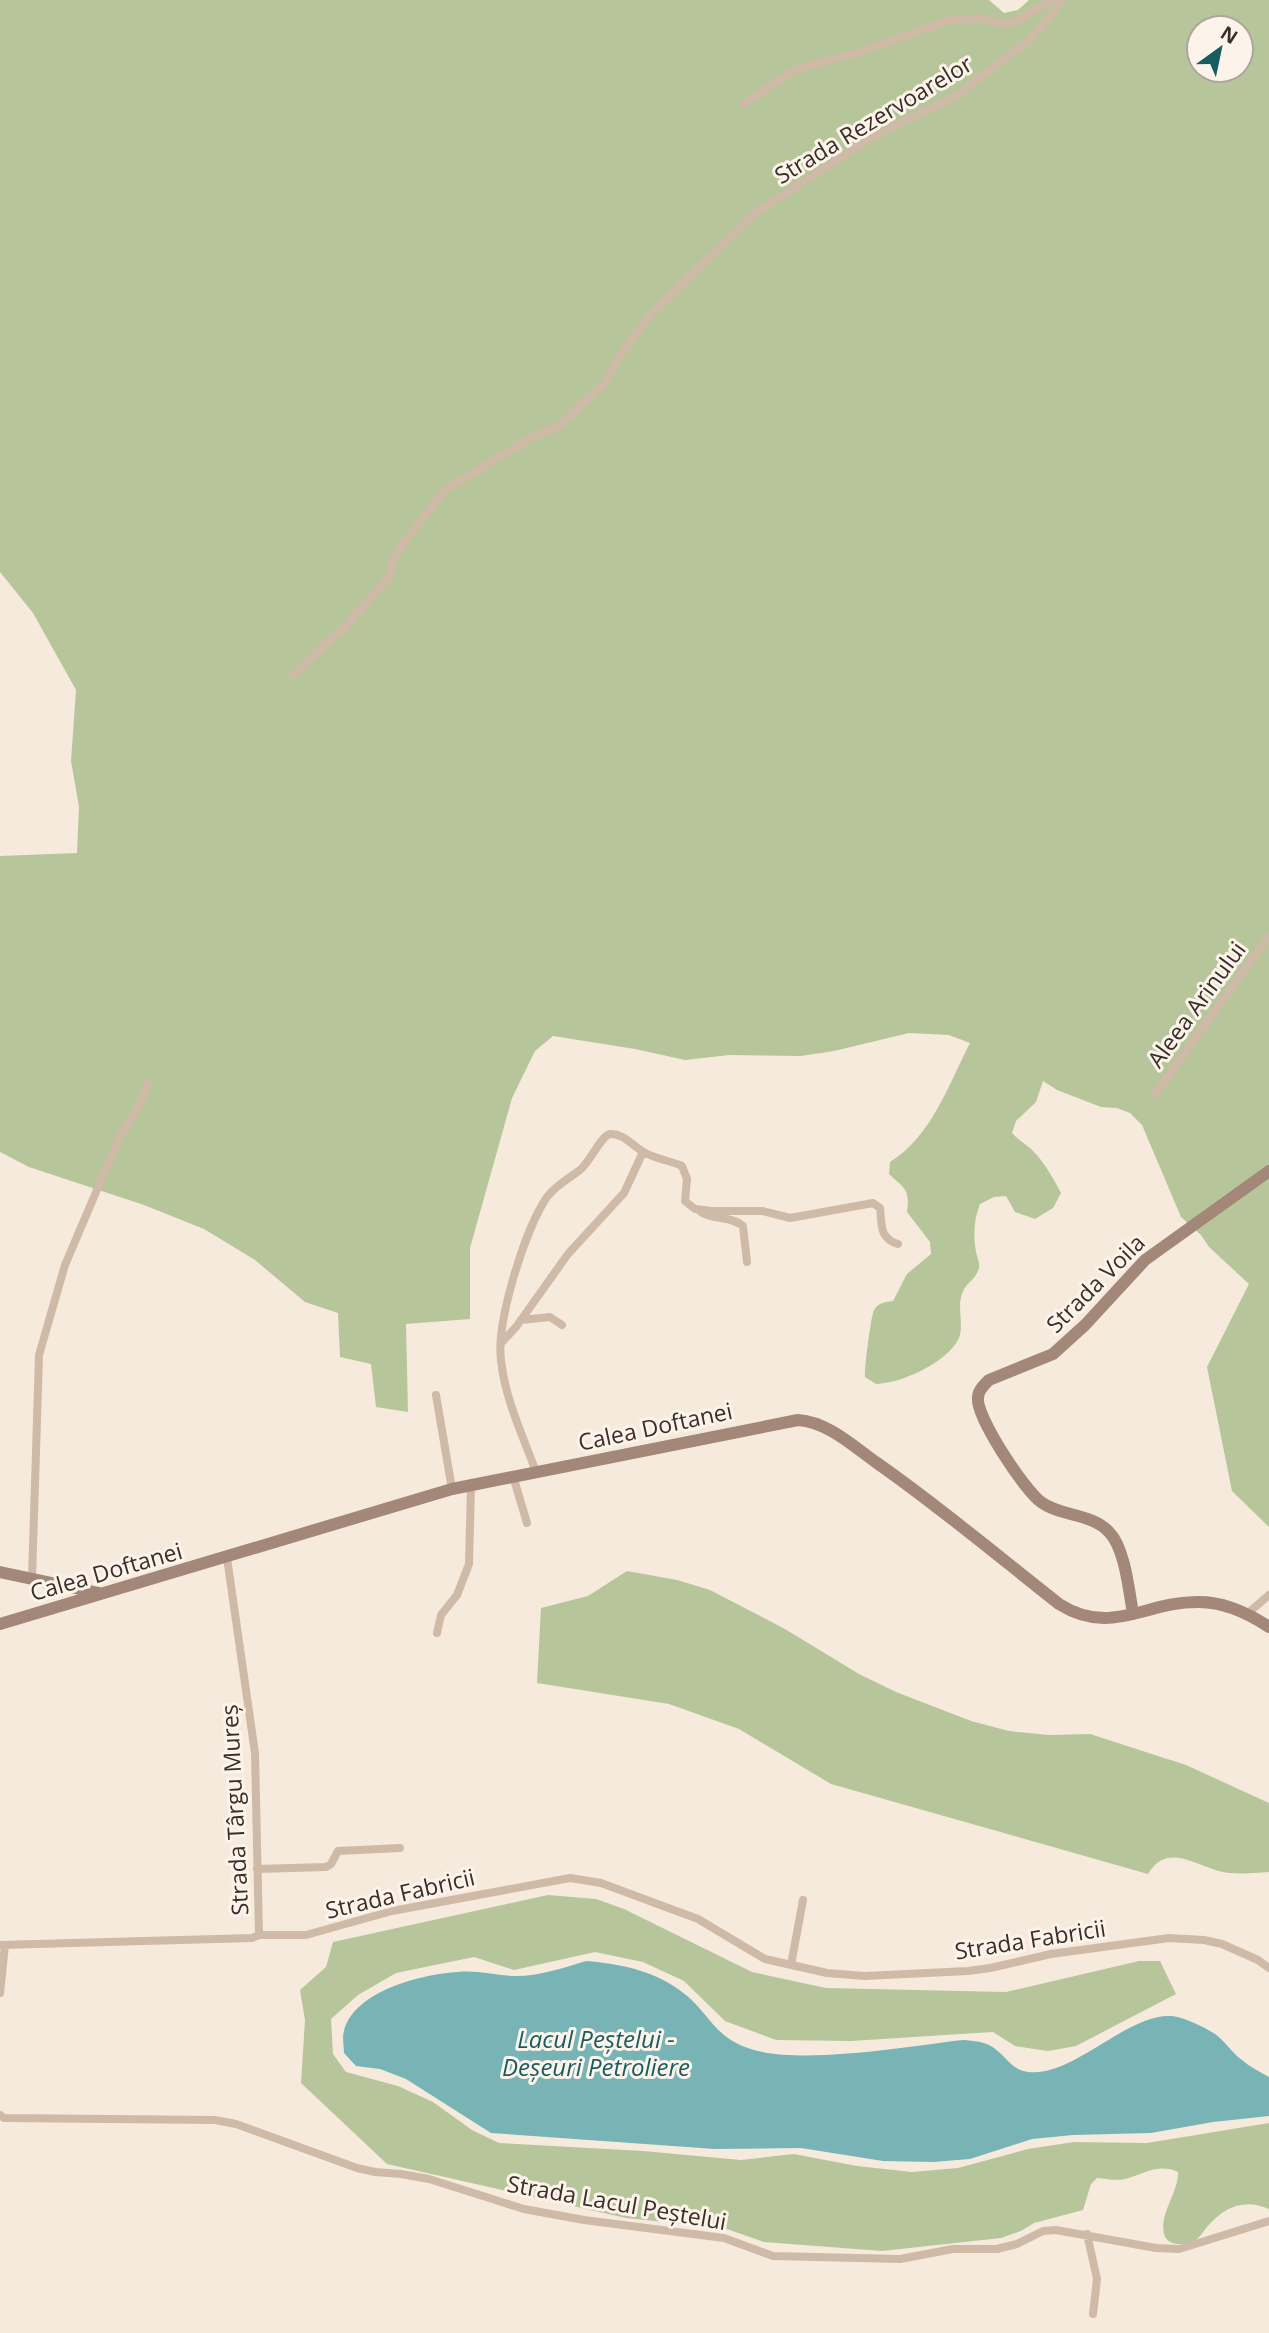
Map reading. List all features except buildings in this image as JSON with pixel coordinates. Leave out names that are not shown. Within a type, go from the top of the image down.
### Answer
[{"type":"main road","name":"Strada Voila","points":[[1133,1614],[1114,1538],[1098,1523],[1050,1508],[1034,1497],[993,1436],[981,1413],[978,1397],[989,1380],[1040,1361],[1063,1346],[1145,1260],[1269,1171]]},
{"type":"main road","name":"Calea Doftanei","points":[[0,1624],[452,1489],[782,1421],[806,1420],[839,1437],[930,1501],[1068,1610],[1094,1619],[1199,1602],[1223,1605],[1247,1614],[1269,1627]]},
{"type":"main road","points":[[0,1572],[103,1594]]},
{"type":"street","name":"Strada Rezervoarelor","points":[[744,104],[796,69],[860,52],[949,20],[979,18],[1001,23],[1015,22],[1051,0]]},
{"type":"street","name":"Strada Rezervoarelor","points":[[293,675],[347,625],[389,577],[394,558],[401,546],[445,490],[530,438],[559,426],[569,418],[605,383],[617,360],[650,315],[754,214],[872,137],[957,95],[1027,42],[1050,17],[1061,0]]},
{"type":"street","name":"Aleea Arinului","points":[[1156,1094],[1269,936]]},
{"type":"street","points":[[32,1579],[39,1355],[65,1265],[119,1138],[141,1102],[148,1083]]},
{"type":"street","points":[[536,1472],[501,1363],[505,1315],[536,1216],[549,1195],[587,1164],[603,1137],[610,1134],[620,1136],[643,1152],[682,1166],[687,1179],[685,1201],[707,1216],[738,1222],[743,1226],[747,1262]]},
{"type":"street","points":[[501,1343],[521,1320],[568,1254],[624,1193],[643,1152]]},
{"type":"street","points":[[695,1209],[762,1210],[790,1218],[873,1203],[880,1208],[883,1234],[898,1244]]},
{"type":"street","points":[[521,1320],[550,1317],[562,1325]]},
{"type":"street","points":[[436,1395],[452,1489]]},
{"type":"street","points":[[513,1476],[527,1522]]},
{"type":"street","points":[[437,1633],[440,1615],[457,1595],[469,1564],[471,1485]]},
{"type":"street","name":"Strada Târgu Mureș","points":[[227,1558],[255,1753],[259,1935]]},
{"type":"street","points":[[1247,1614],[1269,1595]]},
{"type":"street","points":[[257,1869],[326,1867],[331,1864],[338,1851],[400,1848]]},
{"type":"street","name":"Strada Fabricii","points":[[2,1945],[306,1935],[391,1911],[570,1878],[601,1883],[688,1915],[756,1954],[827,1973],[865,1976],[956,1972],[990,1968],[1051,1954],[1169,1938],[1222,1944],[1258,1960],[1269,1968]]},
{"type":"street","points":[[790,1965],[803,1900]]},
{"type":"street","points":[[0,1993],[2,1945]]},
{"type":"street","name":"Strada Lacul Peștelui","points":[[0,2115],[5,2118],[215,2120],[236,2124],[356,2168],[438,2181],[524,2210],[724,2238],[773,2256],[900,2259],[953,2249],[997,2249],[1017,2244],[1043,2231],[1056,2230],[1156,2248],[1179,2249],[1269,2221]]},
{"type":"street","points":[[1087,2234],[1097,2279],[1093,2314]]},
{"type":"green space","points":[[0,0],[989,0],[1004,13],[1018,10],[1029,0],[1269,0],[1269,1527],[1232,1491],[1207,1367],[1249,1284],[1181,1217],[1142,1125],[1130,1113],[1117,1108],[1101,1107],[1057,1090],[1043,1081],[1036,1102],[1016,1121],[1012,1133],[1035,1153],[1055,1182],[1061,1193],[1053,1208],[1035,1219],[1015,1212],[1006,1196],[994,1197],[980,1204],[974,1233],[979,1268],[962,1294],[959,1338],[945,1356],[911,1376],[876,1384],[865,1377],[874,1310],[880,1304],[893,1301],[907,1274],[931,1254],[930,1242],[907,1212],[908,1198],[905,1190],[889,1174],[890,1162],[917,1139],[938,1108],[970,1043],[949,1035],[909,1033],[801,1056],[729,1055],[685,1060],[553,1036],[535,1051],[512,1098],[470,1248],[470,1319],[406,1324],[408,1412],[376,1407],[371,1364],[340,1357],[338,1313],[305,1302],[255,1260],[204,1229],[144,1205],[29,1167],[0,1152],[0,856],[77,853],[79,807],[71,761],[76,690],[33,613],[0,572]]},
{"type":"green space","points":[[627,1571],[677,1580],[710,1590],[785,1629],[859,1674],[896,1692],[971,1721],[1009,1731],[1049,1735],[1090,1734],[1186,1765],[1269,1803],[1269,1872],[1229,1873],[1175,1858],[1156,1864],[1148,1874],[831,1784],[739,1729],[669,1704],[537,1683],[541,1608],[588,1596]]},
{"type":"green space","points":[[548,1895],[596,1899],[624,1909],[752,1972],[826,1988],[1006,1992],[1139,1961],[1160,1961],[1176,1994],[1076,2046],[1048,2051],[1015,2046],[993,2032],[851,2041],[776,2040],[725,2021],[684,1981],[643,1962],[595,1952],[514,1970],[474,1957],[396,1973],[358,1995],[331,2019],[333,2054],[346,2072],[398,2086],[433,2102],[472,2130],[499,2143],[643,2151],[741,2160],[794,2154],[857,2166],[912,2172],[958,2168],[1028,2149],[1074,2142],[1147,2143],[1269,2123],[1269,2209],[1251,2204],[1235,2206],[1220,2214],[1197,2239],[1184,2244],[1170,2242],[1164,2234],[1163,2226],[1178,2172],[1158,2169],[1122,2180],[1097,2178],[1091,2184],[1083,2210],[1034,2223],[1001,2238],[882,2251],[764,2242],[724,2228],[626,2218],[387,2164],[301,2083],[305,2020],[300,1990],[326,1967],[333,1942]]},
{"type":"water","name":"Lacul Peștelui - Deșeuri Petroliere","points":[[586,1961],[626,1967],[663,1980],[686,1995],[734,2042],[766,2053],[852,2053],[963,2040],[987,2044],[1017,2068],[1038,2072],[1073,2060],[1147,2020],[1165,2016],[1181,2018],[1215,2034],[1245,2063],[1269,2077],[1269,2116],[1151,2133],[1032,2139],[970,2159],[933,2162],[883,2161],[801,2148],[715,2149],[491,2133],[406,2079],[380,2069],[356,2066],[344,2053],[343,2033],[350,2017],[361,2005],[391,1987],[443,1973],[521,1976],[550,1972]]}]
